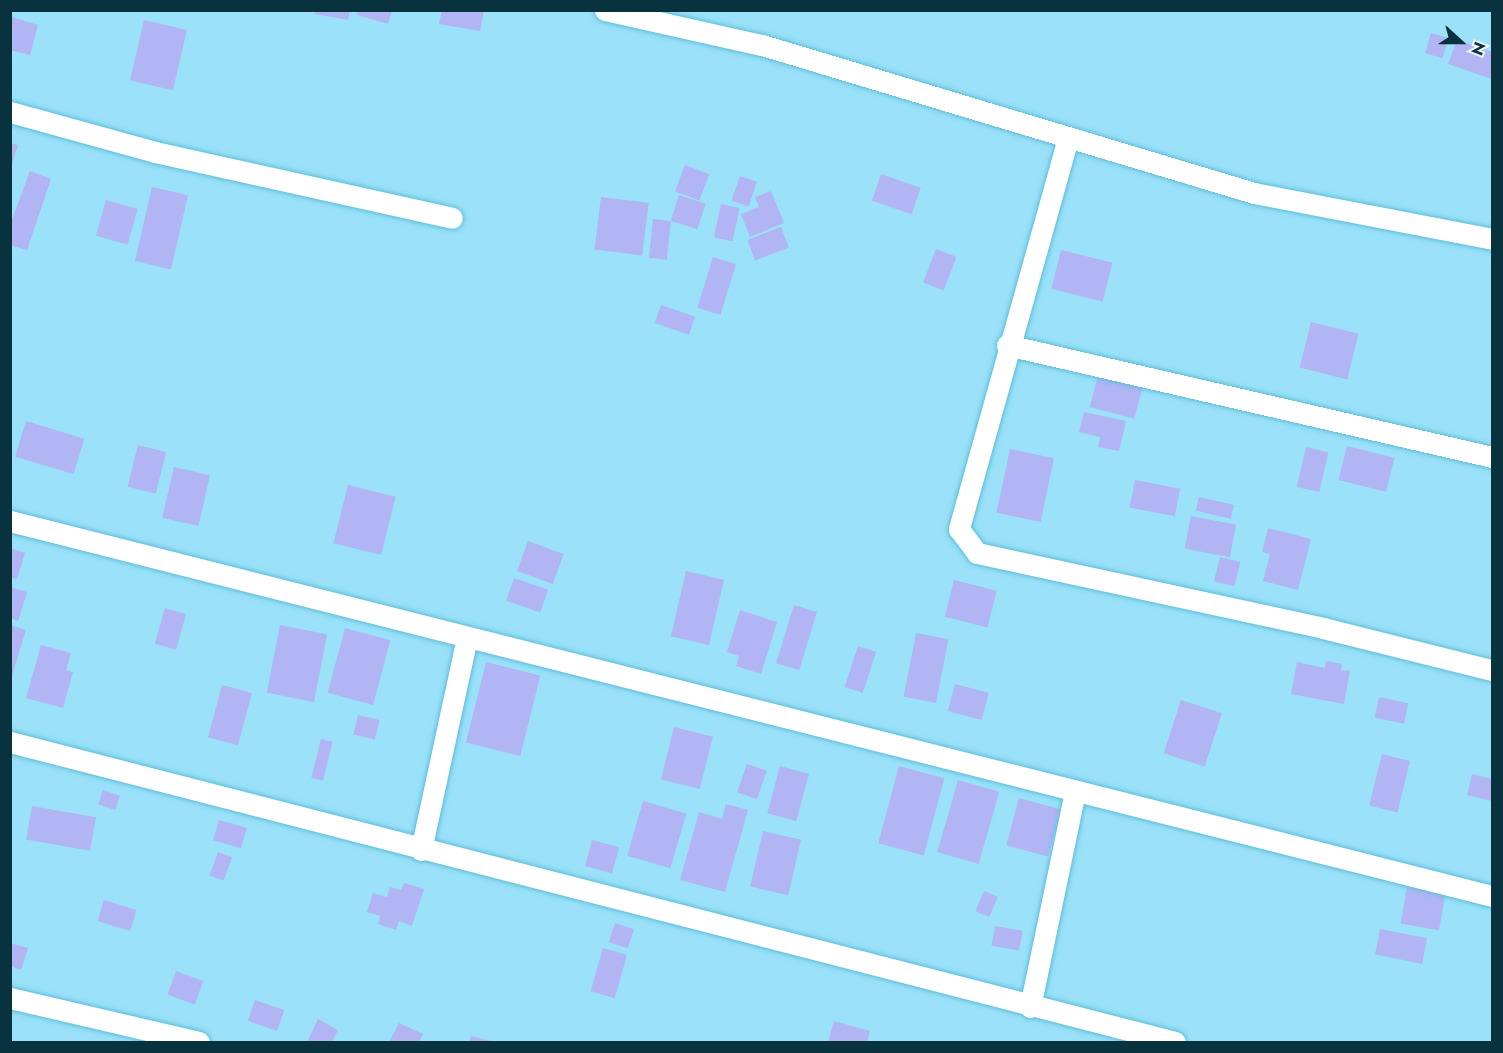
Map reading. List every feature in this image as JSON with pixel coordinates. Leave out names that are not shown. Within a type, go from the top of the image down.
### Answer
[{"type":"street","points":[[605,10],[762,45],[1254,193],[1492,239]]},
{"type":"street","points":[[10,112],[155,152],[452,219]]},
{"type":"street","points":[[1068,138],[1007,345],[959,529],[977,553],[1492,670]]},
{"type":"street","points":[[1007,345],[1492,457]]},
{"type":"street","points":[[10,521],[1492,896]]},
{"type":"street","points":[[421,850],[467,637]]},
{"type":"street","points":[[10,742],[1030,1007],[1175,1042]]},
{"type":"street","points":[[1030,1007],[1075,791]]},
{"type":"street","points":[[10,998],[199,1042]]},
{"type":"building","points":[[316,10],[350,10],[348,20],[315,14]]},
{"type":"building","points":[[358,10],[392,10],[388,24],[357,15]]},
{"type":"building","points":[[442,10],[484,10],[480,31],[439,24]]},
{"type":"building","points":[[12,17],[38,25],[30,55],[10,50]]},
{"type":"building","points":[[144,20],[187,30],[173,90],[130,80]]},
{"type":"building","points":[[1431,33],[1448,38],[1443,58],[1425,53]]},
{"type":"building","points":[[1457,40],[1492,52],[1492,79],[1448,64]]},
{"type":"building","points":[[10,143],[18,145],[11,167],[10,167]]},
{"type":"building","points":[[685,165],[709,174],[699,200],[675,191]]},
{"type":"building","points":[[30,171],[51,179],[27,250],[10,245],[10,225]]},
{"type":"building","points":[[881,174],[921,188],[912,214],[872,200]]},
{"type":"building","points":[[740,176],[757,182],[749,206],[732,201]]},
{"type":"building","points":[[152,187],[188,195],[171,269],[135,261]]},
{"type":"building","points":[[771,191],[784,223],[750,237],[741,214],[759,207],[755,197]]},
{"type":"building","points":[[679,195],[706,204],[697,229],[671,221]]},
{"type":"building","points":[[601,197],[649,203],[642,255],[595,250]]},
{"type":"building","points":[[106,200],[138,209],[128,245],[96,236]]},
{"type":"building","points":[[721,204],[740,208],[733,241],[714,237]]},
{"type":"building","points":[[653,219],[671,221],[667,260],[649,258]]},
{"type":"building","points":[[781,227],[789,248],[755,260],[747,240]]},
{"type":"building","points":[[936,249],[957,257],[944,290],[923,283]]},
{"type":"building","points":[[1061,250],[1112,263],[1103,302],[1051,289]]},
{"type":"building","points":[[713,257],[736,264],[720,315],[698,308]]},
{"type":"building","points":[[661,305],[695,317],[689,335],[655,323]]},
{"type":"building","points":[[1311,322],[1359,334],[1347,379],[1300,368]]},
{"type":"building","points":[[1098,376],[1142,388],[1134,419],[1090,407]]},
{"type":"building","points":[[1084,412],[1126,421],[1119,451],[1098,447],[1100,437],[1079,432]]},
{"type":"building","points":[[26,421],[84,439],[74,474],[15,456]]},
{"type":"building","points":[[138,445],[166,452],[156,494],[128,487]]},
{"type":"building","points":[[1347,446],[1395,458],[1386,492],[1339,480]]},
{"type":"building","points":[[1306,447],[1328,452],[1319,492],[1297,487]]},
{"type":"building","points":[[1010,449],[1054,458],[1041,522],[996,513]]},
{"type":"building","points":[[174,467],[210,475],[198,526],[162,518]]},
{"type":"building","points":[[1135,480],[1180,489],[1175,516],[1130,507]]},
{"type":"building","points":[[348,485],[396,497],[381,555],[333,543]]},
{"type":"building","points":[[1199,497],[1234,505],[1231,519],[1196,511]]},
{"type":"building","points":[[1191,516],[1236,525],[1230,557],[1185,548]]},
{"type":"building","points":[[1268,528],[1311,539],[1298,590],[1263,581],[1270,554],[1262,552]]},
{"type":"building","points":[[528,541],[564,554],[553,584],[517,571]]},
{"type":"building","points":[[10,548],[25,553],[17,579],[10,577]]},
{"type":"building","points":[[1220,557],[1240,562],[1234,586],[1214,581]]},
{"type":"building","points":[[686,571],[724,580],[709,645],[671,636]]},
{"type":"building","points":[[514,578],[548,590],[540,612],[506,601]]},
{"type":"building","points":[[954,580],[997,591],[987,628],[945,617]]},
{"type":"building","points":[[10,587],[27,592],[18,621],[10,618]]},
{"type":"building","points":[[794,605],[817,612],[799,670],[776,663]]},
{"type":"building","points":[[165,608],[186,614],[176,650],[155,644]]},
{"type":"building","points":[[740,610],[777,622],[761,674],[736,666],[739,656],[727,652]]},
{"type":"building","points":[[10,625],[26,630],[11,679],[10,679]]},
{"type":"building","points":[[280,625],[327,634],[314,702],[267,693]]},
{"type":"building","points":[[345,628],[390,640],[373,705],[328,693]]},
{"type":"building","points":[[916,633],[948,639],[936,703],[904,697]]},
{"type":"building","points":[[41,645],[71,653],[66,670],[73,672],[63,708],[26,698]]},
{"type":"building","points":[[858,646],[876,652],[863,693],[845,687]]},
{"type":"building","points":[[1326,661],[1342,664],[1341,670],[1350,671],[1344,704],[1291,694],[1297,662],[1325,668]]},
{"type":"building","points":[[486,662],[540,676],[520,756],[466,743]]},
{"type":"building","points":[[955,684],[989,693],[982,720],[948,711]]},
{"type":"building","points":[[222,685],[252,693],[238,745],[208,737]]},
{"type":"building","points":[[1379,697],[1408,703],[1404,724],[1375,718]]},
{"type":"building","points":[[1181,700],[1222,713],[1205,767],[1164,753]]},
{"type":"building","points":[[358,715],[379,720],[375,739],[354,734]]},
{"type":"building","points":[[674,727],[713,737],[700,789],[661,779]]},
{"type":"building","points":[[321,739],[333,742],[323,781],[311,778]]},
{"type":"building","points":[[1382,754],[1410,761],[1397,812],[1369,805]]},
{"type":"building","points":[[747,764],[767,771],[757,799],[737,792]]},
{"type":"building","points":[[780,766],[809,774],[796,821],[767,813]]},
{"type":"building","points":[[899,766],[944,778],[924,855],[878,843]]},
{"type":"building","points":[[1472,774],[1492,779],[1492,801],[1467,795]]},
{"type":"building","points":[[958,780],[999,792],[979,864],[937,852]]},
{"type":"building","points":[[103,790],[120,796],[115,810],[98,804]]},
{"type":"building","points":[[1019,798],[1061,809],[1048,856],[1006,845]]},
{"type":"building","points":[[643,801],[686,813],[671,868],[627,856]]},
{"type":"building","points":[[726,804],[748,810],[725,892],[680,880],[699,812],[722,819]]},
{"type":"building","points":[[32,806],[96,817],[90,851],[26,839]]},
{"type":"building","points":[[219,820],[247,828],[241,848],[213,840]]},
{"type":"building","points":[[763,831],[801,840],[788,895],[750,887]]},
{"type":"building","points":[[592,840],[619,847],[612,873],[585,866]]},
{"type":"building","points":[[218,852],[232,857],[224,881],[209,875]]},
{"type":"building","points":[[404,883],[424,889],[412,926],[399,921],[396,930],[378,924],[380,916],[367,912],[373,893],[387,897],[390,887],[401,890]]},
{"type":"building","points":[[1407,887],[1445,894],[1439,930],[1401,923]]},
{"type":"building","points":[[984,891],[998,897],[989,917],[975,911]]},
{"type":"building","points":[[104,900],[137,910],[130,931],[98,921]]},
{"type":"building","points":[[615,923],[634,929],[628,948],[609,942]]},
{"type":"building","points":[[995,926],[1023,931],[1019,951],[992,946]]},
{"type":"building","points":[[1380,929],[1427,938],[1422,964],[1375,955]]},
{"type":"building","points":[[10,943],[28,948],[21,970],[10,966]]},
{"type":"building","points":[[603,948],[627,955],[615,998],[591,991]]},
{"type":"building","points":[[176,971],[203,981],[195,1004],[167,994]]},
{"type":"building","points":[[255,1000],[284,1010],[277,1031],[248,1021]]},
{"type":"building","points":[[318,1019],[338,1030],[332,1042],[307,1042]]},
{"type":"building","points":[[834,1021],[870,1031],[867,1042],[828,1042]]},
{"type":"building","points":[[399,1023],[423,1034],[419,1042],[389,1042]]},
{"type":"building","points":[[471,1036],[495,1042],[469,1042]]}]
